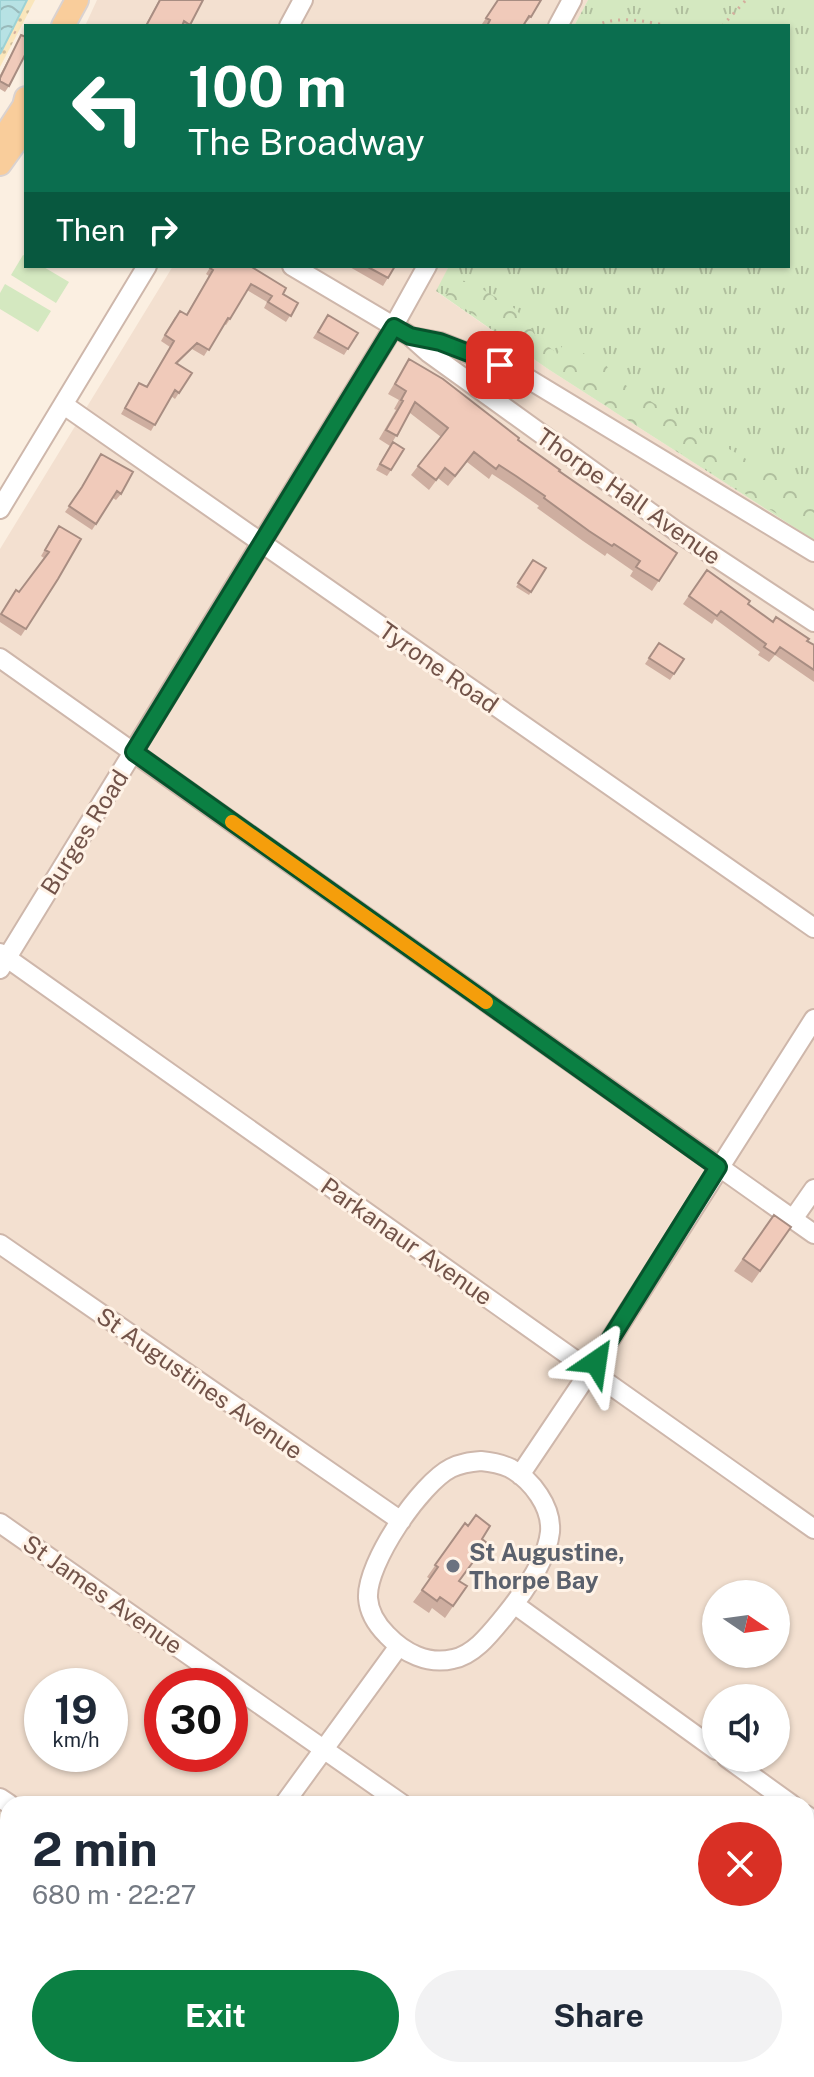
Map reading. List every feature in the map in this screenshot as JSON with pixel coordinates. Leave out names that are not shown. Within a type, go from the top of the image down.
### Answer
[{"type":"main road","points":[[64,24],[78,0]]},
{"type":"main road","points":[[72,24],[78,0]]},
{"type":"main road","points":[[0,143],[20,115]]},
{"type":"main road","points":[[0,164],[15,143],[20,115]]},
{"type":"street","points":[[290,24],[303,0]]},
{"type":"street","points":[[559,24],[564,3]]},
{"type":"street","points":[[0,509],[146,268]]},
{"type":"street","name":"Thorpe Hall Avenue","points":[[295,268],[402,332],[676,531],[814,622]]},
{"type":"street","name":"Burges Road","points":[[2,960],[262,543],[402,332],[426,268]]},
{"type":"street","name":"Thorpe Hall Avenue","points":[[402,332],[440,342],[522,375],[814,552]]},
{"type":"street","name":"Tyrone Road","points":[[64,405],[814,928]]},
{"type":"street","points":[[0,658],[814,1234]]},
{"type":"street","name":"Parkanaur Avenue","points":[[2,960],[814,1529]]},
{"type":"street","points":[[520,1475],[814,1019]]},
{"type":"street","points":[[793,1219],[814,1189]]},
{"type":"street","name":"St Augustines Avenue","points":[[0,1244],[401,1521]]},
{"type":"street","points":[[481,1461],[511,1468],[520,1475],[540,1496],[551,1530],[531,1578],[486,1638],[463,1656],[451,1660],[423,1659],[399,1646],[378,1626],[368,1597],[378,1558],[401,1521],[441,1475],[465,1462],[481,1461]]},
{"type":"street","name":"St James Avenue","points":[[0,1523],[391,1796]]},
{"type":"street","points":[[514,1604],[702,1740]]},
{"type":"street","points":[[290,1796],[399,1646]]},
{"type":"street","points":[[746,1772],[780,1796]]},
{"type":"path","points":[[724,24],[746,0]]},
{"type":"path","points":[[597,24],[615,20],[659,24]]},
{"type":"path","points":[[14,32],[24,38]]},
{"type":"shaded area","points":[[97,0],[588,0],[575,24],[86,24]]},
{"type":"shaded area","points":[[172,268],[448,268],[437,292],[548,369],[814,540],[814,1796],[0,1796],[0,549]]},
{"type":"green space","points":[[588,0],[814,0],[814,540],[548,369],[436,291],[448,268],[790,268],[790,24],[575,24]]},
{"type":"green space","points":[[23,255],[24,268],[45,268],[69,282],[56,303],[11,275]]},
{"type":"green space","points":[[460,280],[470,282],[514,308],[536,337],[554,351],[551,360],[536,356],[446,296]]},
{"type":"green space","points":[[5,284],[51,311],[38,332],[0,309],[0,293]]},
{"type":"green space","points":[[564,343],[606,365],[616,379],[655,404],[691,420],[698,431],[760,467],[814,493],[814,537],[615,412],[550,366]]},
{"type":"sand","points":[[0,0],[35,0],[0,67]]},
{"type":"water","points":[[0,0],[27,0],[0,54]]},
{"type":"building","points":[[160,0],[203,0],[191,24],[184,21],[183,24],[147,24]]},
{"type":"building","points":[[498,0],[541,0],[524,24],[488,24],[490,20],[486,18]]},
{"type":"building","points":[[21,35],[24,36],[24,57],[9,86],[0,78]]},
{"type":"building","points":[[210,268],[253,268],[286,288],[283,294],[298,303],[291,316],[268,302],[272,296],[251,284],[209,350],[197,343],[176,363],[192,373],[179,393],[175,390],[155,425],[125,408],[139,383],[147,387],[174,341],[165,335],[180,311],[187,315],[213,270]]},
{"type":"building","points":[[370,268],[394,268],[388,278]]},
{"type":"building","points":[[328,315],[358,333],[348,349],[318,332]]},
{"type":"building","points":[[409,359],[443,379],[559,471],[677,553],[659,581],[636,567],[640,561],[589,531],[516,476],[499,465],[496,469],[474,452],[455,476],[445,468],[436,480],[418,466],[448,428],[415,402],[397,436],[386,430],[403,401],[406,391],[395,384]]},
{"type":"building","points":[[393,442],[404,449],[391,470],[380,464]]},
{"type":"building","points":[[101,454],[133,472],[121,494],[117,491],[96,524],[69,506]]},
{"type":"building","points":[[59,526],[81,539],[26,629],[1,614],[16,590],[19,592],[49,552],[45,550]]},
{"type":"building","points":[[533,560],[546,568],[531,592],[518,583]]},
{"type":"building","points":[[707,570],[773,622],[776,617],[809,639],[807,641],[814,645],[814,670],[780,647],[775,654],[721,611],[717,616],[689,596]]},
{"type":"building","points":[[659,643],[684,659],[674,674],[649,658]]},
{"type":"building","points":[[774,1215],[791,1227],[760,1271],[743,1259]]},
{"type":"building","name":"St Augustine, Thorpe Bay","points":[[476,1515],[490,1526],[482,1539],[487,1543],[459,1581],[467,1586],[453,1606],[440,1597],[437,1601],[422,1590],[438,1567],[435,1565],[465,1523],[468,1526]]},
{"type":"slow traffic","points":[[232,822],[486,1002]]},
{"type":"place","name":"St Augustine, Thorpe Bay","points":[[453,1566]]},
{"type":"route","points":[[500,365],[440,342],[410,336],[394,327],[134,752],[718,1167],[596,1362]]}]
